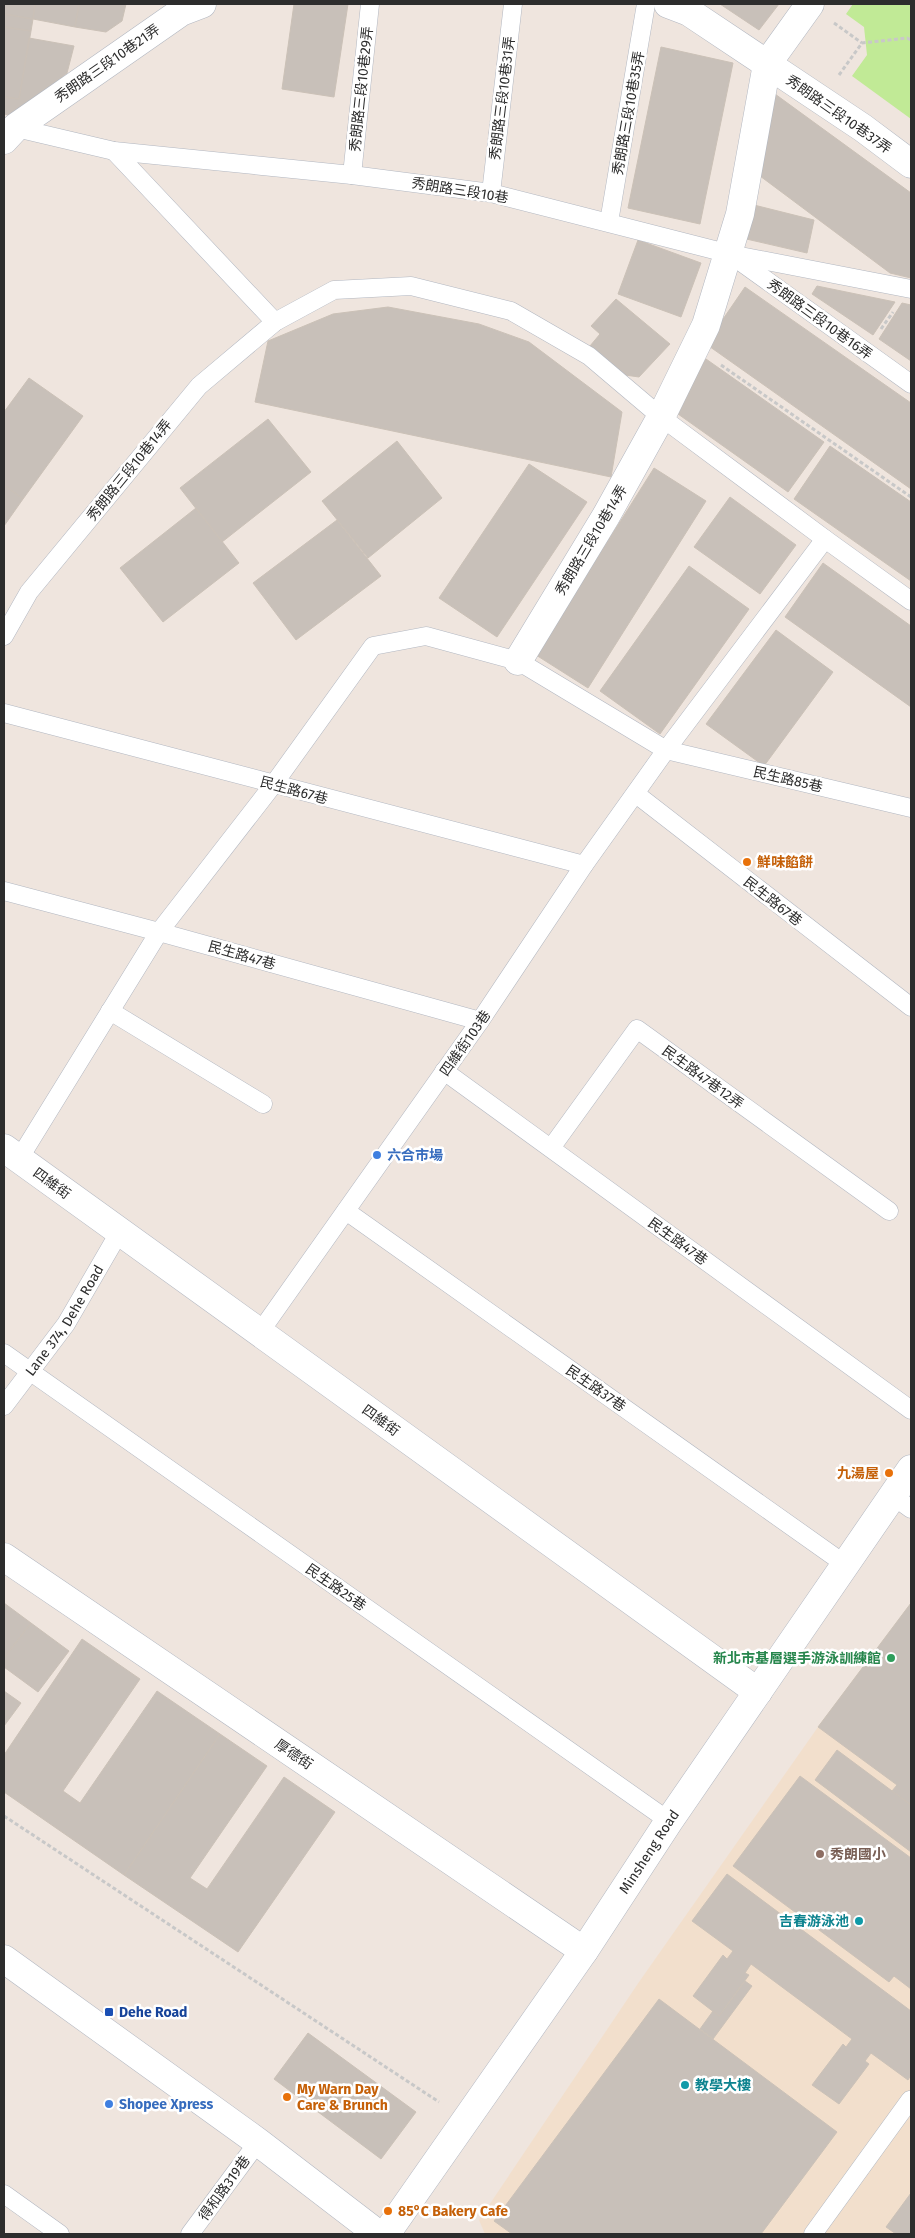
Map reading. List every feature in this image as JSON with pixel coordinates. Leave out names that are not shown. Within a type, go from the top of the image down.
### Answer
[{"type":"street","name":"秀朗路三段10巷37弄","points":[[668,4],[689,12],[863,128],[911,164]]},
{"type":"street","name":"秀朗路三段10巷21弄","points":[[8,131],[186,7]]},
{"type":"street","points":[[767,64],[819,11]]},
{"type":"street","name":"秀朗路三段10巷14弄","points":[[518,661],[606,516],[661,417],[706,325],[730,254],[740,214],[767,64]]},
{"type":"street","name":"四維街","points":[[11,1154],[758,1692]]},
{"type":"street","name":"Minsheng Road","points":[[386,2234],[467,2121],[584,1951],[669,1821],[846,1565],[902,1503],[911,1469]]},
{"type":"street","name":"厚德街","points":[[4,1557],[584,1951]]},
{"type":"street","points":[[4,1960],[258,2142],[378,2234]]},
{"type":"lane","name":"秀朗路三段10巷29弄","points":[[352,175],[370,4]]},
{"type":"lane","name":"秀朗路三段10巷31弄","points":[[491,192],[514,4]]},
{"type":"lane","name":"秀朗路三段10巷35弄","points":[[609,222],[646,4]]},
{"type":"lane","name":"秀朗路三段10巷","points":[[8,131],[114,150],[352,175],[491,192],[730,254],[910,289]]},
{"type":"lane","points":[[114,150],[275,322]]},
{"type":"lane","name":"秀朗路三段10巷16弄","points":[[730,254],[911,384]]},
{"type":"lane","name":"秀朗路三段10巷14弄","points":[[4,636],[29,592],[199,386],[275,322],[334,290],[411,286],[511,311],[589,356],[661,417],[911,601]]},
{"type":"lane","points":[[666,750],[825,539]]},
{"type":"lane","name":"民生路85巷","points":[[11,1154],[110,1011],[159,932],[273,785],[373,646],[426,636],[518,661],[666,750],[911,808]]},
{"type":"lane","name":"民生路67巷","points":[[4,713],[584,865]]},
{"type":"lane","name":"四維街103巷","points":[[260,1332],[480,1021],[584,865],[666,750]]},
{"type":"lane","name":"民生路67巷","points":[[636,794],[911,1007]]},
{"type":"lane","name":"民生路47巷","points":[[4,891],[480,1021]]},
{"type":"lane","points":[[110,1011],[263,1104]]},
{"type":"lane","name":"民生路47巷12弄","points":[[551,1148],[638,1029],[888,1211]]},
{"type":"lane","name":"民生路47巷","points":[[444,1071],[911,1410]]},
{"type":"lane","name":"民生路37巷","points":[[346,1210],[846,1565]]},
{"type":"lane","name":"Lane 374, Dehe Road","points":[[4,1406],[66,1324],[120,1232]]},
{"type":"lane","name":"民生路25巷","points":[[4,1353],[669,1821]]},
{"type":"lane","points":[[813,2234],[910,2100]]},
{"type":"lane","name":"得和路319巷","points":[[190,2234],[258,2142]]},
{"type":"lane","points":[[4,2194],[60,2234]]},
{"type":"path","points":[[819,11],[862,43],[906,38],[911,35]]},
{"type":"path","points":[[906,38],[911,40]]},
{"type":"path","points":[[836,80],[862,43]]},
{"type":"path","points":[[866,352],[910,289]]},
{"type":"path","points":[[696,348],[911,497]]},
{"type":"path","points":[[4,1816],[467,2121]]},
{"type":"shaded area","name":"秀朗國小","points":[[911,1603],[911,2234],[485,2234],[479,2220],[639,1982],[818,1727]]},
{"type":"green space","points":[[853,4],[911,4],[911,119],[852,76],[867,55],[864,27],[846,14]]},
{"type":"building","points":[[4,4],[35,4],[33,19],[4,14]]},
{"type":"building","points":[[35,4],[79,4],[75,27],[33,19]]},
{"type":"building","points":[[79,4],[126,4],[122,21],[106,32],[75,27]]},
{"type":"building","points":[[294,4],[348,4],[334,97],[282,89]]},
{"type":"building","points":[[720,4],[779,4],[759,30]]},
{"type":"building","points":[[4,14],[33,19],[31,31],[4,27]]},
{"type":"building","points":[[4,27],[31,31],[19,99],[4,97]]},
{"type":"building","points":[[29,38],[74,46],[67,73],[14,116],[4,114],[4,97],[19,99]]},
{"type":"building","points":[[661,47],[733,63],[700,224],[628,208]]},
{"type":"building","points":[[775,94],[911,193],[911,278],[890,273],[756,173]]},
{"type":"building","points":[[750,204],[814,220],[807,253],[742,238]]},
{"type":"building","points":[[638,240],[701,263],[681,317],[618,294]]},
{"type":"building","points":[[817,286],[895,302],[873,335],[812,294]]},
{"type":"building","points":[[745,287],[911,403],[911,489],[706,344]]},
{"type":"building","points":[[616,299],[670,344],[639,377],[625,375],[590,346],[600,334],[591,326]]},
{"type":"building","points":[[902,303],[911,305],[911,361],[879,339]]},
{"type":"building","points":[[388,307],[479,324],[529,342],[622,412],[611,477],[255,402],[268,341],[333,314]]},
{"type":"building","points":[[706,359],[824,442],[788,492],[671,409]]},
{"type":"building","points":[[29,378],[83,416],[23,499],[4,485],[4,412]]},
{"type":"building","points":[[268,419],[311,472],[222,542],[180,488]]},
{"type":"building","points":[[397,441],[442,498],[368,558],[322,501]]},
{"type":"building","points":[[830,446],[911,502],[911,581],[794,499]]},
{"type":"building","points":[[529,464],[587,502],[497,637],[439,598]]},
{"type":"building","points":[[654,468],[706,501],[588,688],[536,655]]},
{"type":"building","points":[[4,485],[23,499],[4,526]]},
{"type":"building","points":[[730,497],[796,545],[760,594],[694,547]]},
{"type":"building","points":[[196,508],[239,563],[163,622],[120,568]]},
{"type":"building","points":[[337,520],[381,576],[296,640],[253,583]]},
{"type":"building","points":[[823,563],[911,626],[911,707],[785,617]]},
{"type":"building","points":[[689,566],[749,609],[660,734],[600,691]]},
{"type":"building","points":[[776,630],[833,672],[764,766],[706,724]]},
{"type":"building","points":[[4,1603],[31,1623],[4,1658]]},
{"type":"building","name":"新北市基層選手游泳訓練館","points":[[911,1603],[911,1805],[892,1791],[897,1785],[818,1727]]},
{"type":"building","points":[[31,1623],[69,1651],[38,1692],[4,1667],[4,1658]]},
{"type":"building","points":[[82,1639],[140,1679],[63,1791],[80,1803],[157,1691],[220,1734],[124,1875],[4,1792],[4,1755]]},
{"type":"building","points":[[4,1691],[21,1703],[4,1726]]},
{"type":"building","points":[[220,1734],[267,1766],[190,1878],[207,1889],[284,1777],[335,1812],[238,1952],[124,1875]]},
{"type":"building","points":[[837,1750],[911,1805],[911,1852],[815,1780]]},
{"type":"building","name":"吉春游泳池","points":[[800,1776],[911,1858],[911,1989],[894,1976],[889,1982],[733,1866]]},
{"type":"building","points":[[727,1874],[911,2011],[911,2075],[908,2080],[871,2053],[865,2061],[869,2064],[839,2104],[812,2085],[843,2044],[846,2047],[852,2039],[751,1964],[745,1973],[749,1975],[719,2016],[693,1996],[723,1955],[727,1959],[733,1951],[692,1921]]},
{"type":"building","points":[[745,1981],[752,1986],[713,2039],[700,2029],[713,2011],[719,2016]]},
{"type":"building","name":"教學大樓","points":[[659,1999],[837,2132],[761,2234],[512,2234],[494,2221]]},
{"type":"building","points":[[308,2033],[416,2112],[381,2159],[274,2079]]},
{"type":"building","points":[[911,2193],[911,2234],[896,2234],[886,2227]]},
{"type":"place","name":"鮮味餡餅","points":[[747,862]]},
{"type":"place","name":"六合市場","points":[[377,1155]]},
{"type":"place","name":"九湯屋","points":[[889,1473]]},
{"type":"place","name":"新北市基層選手游泳訓練館","points":[[891,1658]]},
{"type":"place","name":"秀朗國小","points":[[820,1854]]},
{"type":"place","name":"吉春游泳池","points":[[859,1921]]},
{"type":"place","name":"Dehe Road","points":[[109,2012]]},
{"type":"place","name":"教學大樓","points":[[685,2085]]},
{"type":"place","name":"My Warn Day Care & Brunch","points":[[287,2097]]},
{"type":"place","name":"Shopee Xpress","points":[[109,2104]]},
{"type":"place","name":"85°C Bakery Cafe","points":[[388,2211]]}]
